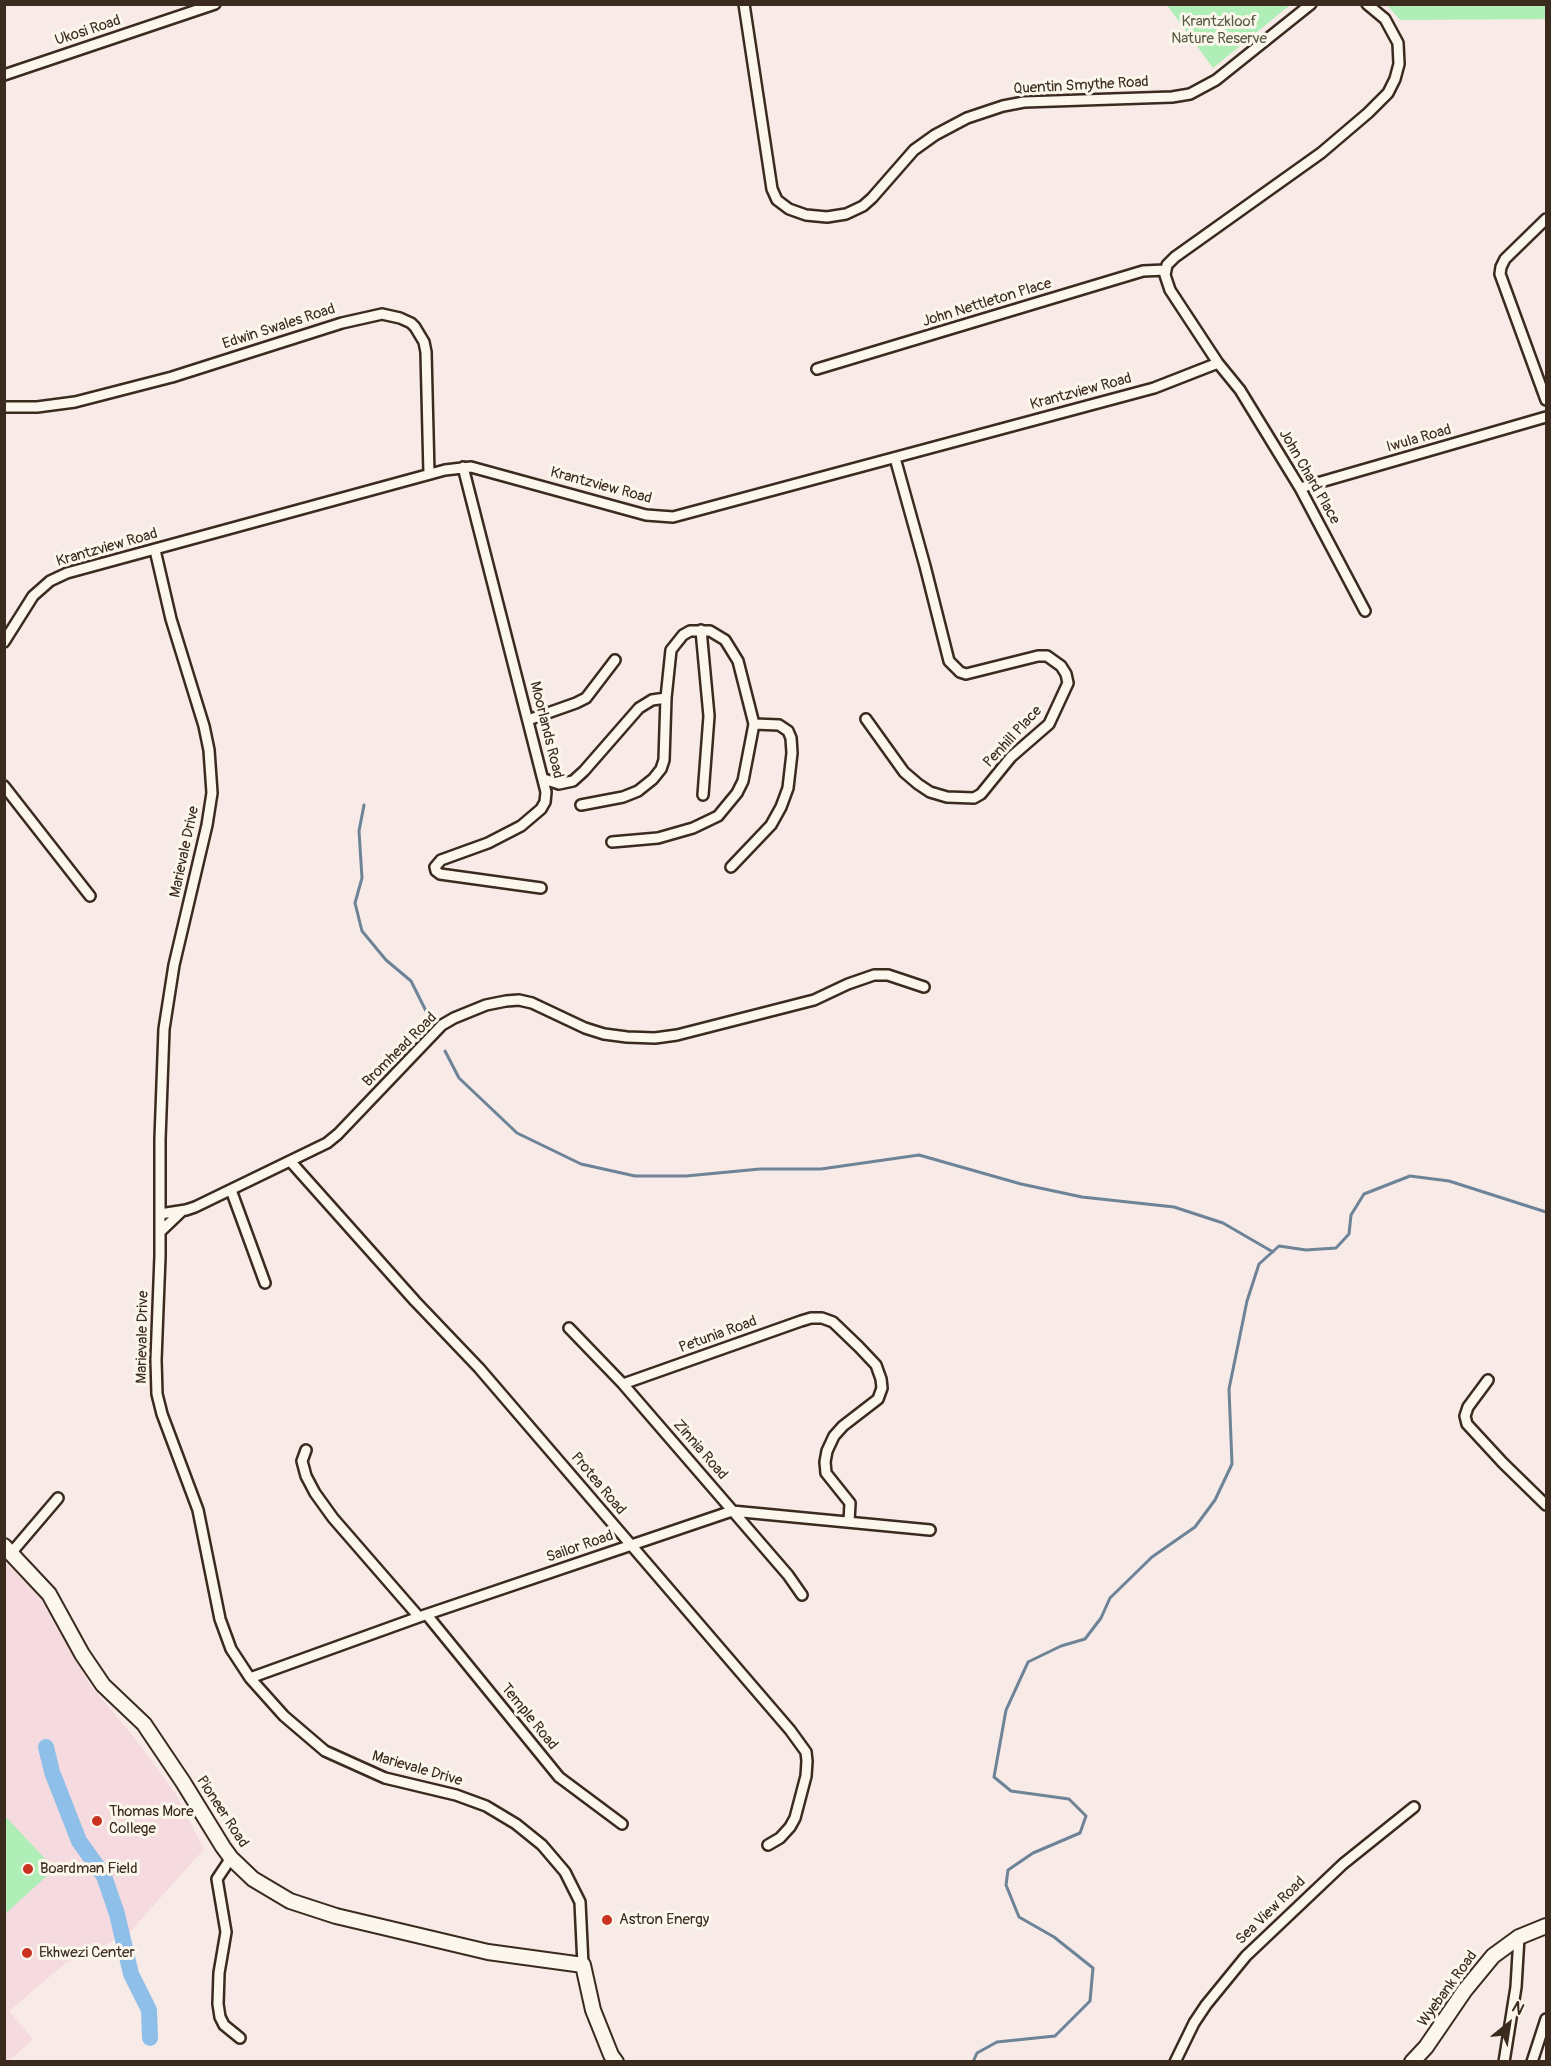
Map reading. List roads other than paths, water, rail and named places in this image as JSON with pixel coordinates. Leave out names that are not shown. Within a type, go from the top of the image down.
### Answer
[{"type":"main road","name":"Pioneer Road","points":[[8,1549],[49,1594],[82,1654],[103,1685],[144,1724],[231,1858],[253,1879],[271,1892],[313,1909],[451,1945],[583,1965]]},
{"type":"main road","name":"Wyebank Road","points":[[1412,2061],[1426,2047],[1483,1966],[1519,1937],[1546,1926]]},
{"type":"main road","points":[[583,1965],[593,2010],[611,2055],[616,2061]]},
{"type":"street","name":"Ukosi Road","points":[[4,75],[215,4]]},
{"type":"street","name":"Quentin Smythe Road","points":[[744,4],[772,189],[777,200],[784,206],[806,215],[823,217],[846,214],[863,206],[873,198],[914,150],[951,126],[978,114],[1024,102],[1178,97],[1205,87],[1311,4]]},
{"type":"street","points":[[1218,363],[1167,285],[1165,270],[1175,257],[1328,147],[1386,95],[1397,74],[1399,48],[1394,33],[1385,19],[1367,4]]},
{"type":"street","points":[[1546,219],[1504,261],[1500,274],[1546,400]]},
{"type":"street","name":"John Nettleton Place","points":[[817,369],[1143,271],[1165,270]]},
{"type":"street","name":"Edwin Swales Road","points":[[4,406],[37,407],[75,402],[172,377],[342,323],[382,314],[411,323],[424,342],[429,474]]},
{"type":"street","name":"Krantzview Road","points":[[4,642],[33,596],[50,581],[67,573],[429,474],[471,467],[646,515],[673,517],[1154,388],[1218,363]]},
{"type":"street","name":"John Chard Place","points":[[1218,363],[1240,390],[1300,488],[1365,611]]},
{"type":"street","name":"Iwula Road","points":[[1300,488],[1546,417]]},
{"type":"street","name":"Penhill Place","points":[[866,719],[904,772],[918,784],[930,792],[947,797],[974,798],[981,794],[1011,757],[1049,724],[1068,683],[1061,666],[1047,656],[1038,656],[966,674],[960,672],[949,662],[895,458]]},
{"type":"street","name":"Moorlands Road","points":[[463,467],[544,779],[545,802],[534,817],[521,826],[488,843],[441,860],[435,867],[440,874],[541,888]]},
{"type":"street","name":"Marievale Drive","points":[[155,550],[171,619],[204,726],[209,750],[212,793],[207,825],[174,965],[164,1029],[160,1139],[157,1394],[162,1414],[198,1510],[214,1592],[226,1637],[238,1661],[263,1694],[310,1740],[337,1758],[385,1778],[456,1795],[486,1806],[531,1835],[552,1855],[565,1872],[580,1902],[583,1965]]},
{"type":"street","points":[[701,630],[709,716],[703,795]]},
{"type":"street","points":[[581,805],[623,797],[638,791],[653,779],[661,769],[664,760],[666,698],[671,650],[683,635],[690,631],[701,630],[718,634],[732,649],[741,671],[754,724],[743,781],[718,816],[693,828],[658,838],[612,843]]},
{"type":"street","points":[[528,720],[586,698],[615,660]]},
{"type":"street","points":[[544,779],[559,784],[573,781],[639,708],[652,700],[666,698]]},
{"type":"street","points":[[731,867],[771,825],[782,807],[788,788],[792,753],[789,730],[779,725],[754,724]]},
{"type":"street","points":[[4,786],[90,896]]},
{"type":"street","name":"Bromhead Road","points":[[160,1214],[182,1211],[291,1162],[327,1143],[442,1025],[486,1005],[519,1000],[532,1003],[585,1028],[604,1034],[655,1038],[677,1035],[814,1000],[874,975],[888,975],[924,987]]},
{"type":"street","name":"Protea Road","points":[[291,1162],[415,1301],[479,1368],[790,1730],[806,1752],[806,1776],[795,1818],[780,1838],[768,1845]]},
{"type":"street","points":[[231,1190],[265,1283]]},
{"type":"street","points":[[160,1232],[182,1211]]},
{"type":"street","name":"Petunia Road","points":[[623,1384],[811,1318],[822,1318],[833,1322],[876,1365],[882,1388],[878,1399],[843,1426],[834,1436],[827,1451],[826,1473],[850,1503],[849,1522]]},
{"type":"street","name":"Zinnia Road","points":[[569,1328],[623,1384],[788,1575],[802,1595]]},
{"type":"street","points":[[1488,1380],[1468,1407],[1465,1416],[1467,1424],[1546,1505]]},
{"type":"street","name":"Temple Road","points":[[306,1450],[302,1461],[306,1476],[333,1518],[423,1616],[559,1777],[622,1824]]},
{"type":"street","points":[[8,1549],[57,1498]]},
{"type":"street","name":"Sailor Road","points":[[250,1678],[423,1616],[732,1511],[930,1530]]},
{"type":"street","points":[[263,1694],[264,1680],[270,1670]]},
{"type":"street","name":"Sea View Road","points":[[1175,2061],[1206,2005],[1246,1956],[1343,1864],[1414,1807]]},
{"type":"street","points":[[231,1858],[217,1879],[226,1932],[219,1973],[218,2004],[220,2018],[224,2025],[240,2038]]},
{"type":"street","points":[[1504,2061],[1516,1987],[1519,1937]]},
{"type":"street","points":[[1532,2061],[1546,2019]]},
{"type":"waterway","points":[[364,805],[359,831],[362,878],[355,903],[362,931],[386,960],[411,981],[434,1027]]},
{"type":"waterway","points":[[445,1051],[459,1078],[517,1133],[581,1164],[635,1176],[686,1176],[760,1169],[821,1169],[919,1155],[1021,1184],[1082,1197],[1174,1207],[1223,1223],[1273,1252]]},
{"type":"waterway","points":[[973,2062],[977,2053],[997,2042],[1055,2036],[1090,2001],[1093,1968],[1054,1937],[1019,1917],[1006,1885],[1008,1870],[1033,1853],[1080,1833],[1086,1816],[1069,1799],[1011,1791],[994,1777],[1006,1710],[1028,1662],[1061,1646],[1085,1639],[1101,1618],[1110,1598],[1152,1557],[1195,1527],[1215,1500],[1232,1464],[1229,1389],[1247,1301],[1259,1264],[1279,1246],[1306,1250],[1336,1248],[1349,1234],[1351,1215],[1364,1194],[1410,1176],[1449,1181],[1546,1212]]},
{"type":"waterway","points":[[46,1747],[52,1772],[79,1841],[104,1876],[117,1914],[131,1974],[149,2010],[150,2038]]},
{"type":"place","name":"Thomas More College","points":[[97,1821]]},
{"type":"place","name":"Boardman Field","points":[[28,1869]]},
{"type":"place","name":"Astron Energy","points":[[607,1920]]},
{"type":"place","name":"Ekhwezi Center","points":[[27,1953]]},
{"type":"park label","name":"Krantzkloof Nature Reserve","points":[[1219,30]]}]
